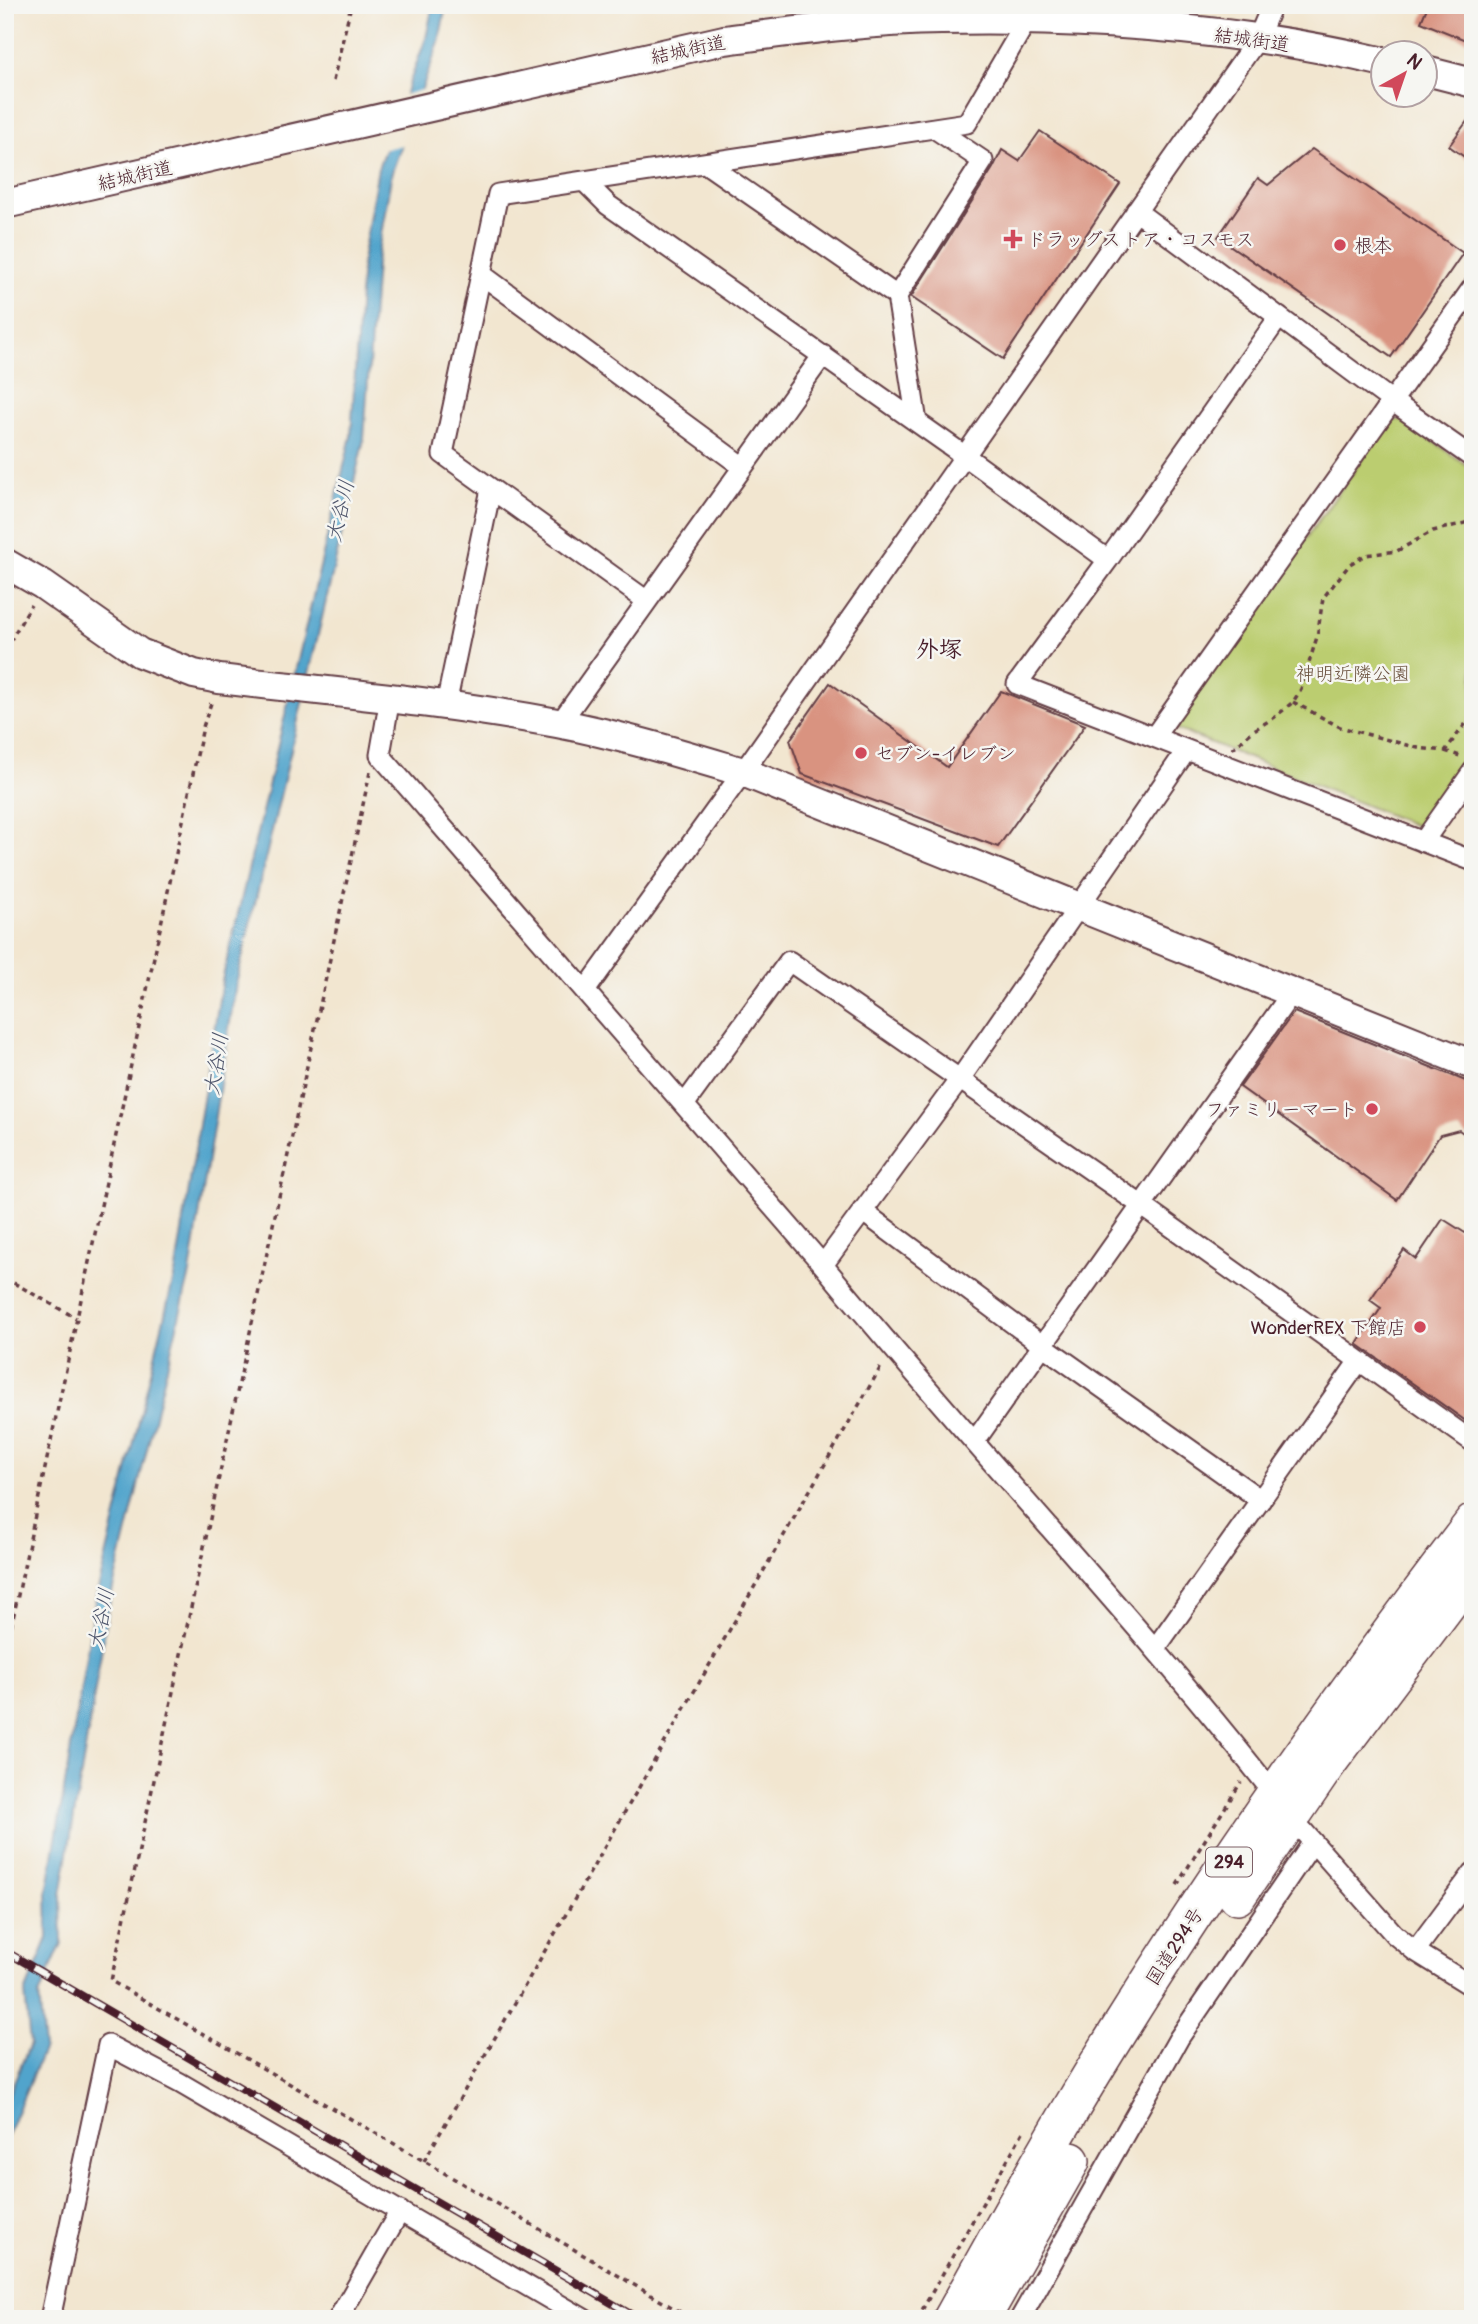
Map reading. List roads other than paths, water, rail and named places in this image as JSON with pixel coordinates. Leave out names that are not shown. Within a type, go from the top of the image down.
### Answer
[{"type":"highway","name":"国道294号","points":[[1292,1817],[1366,1663],[1473,1523]]},
{"type":"highway","name":"国道294号","points":[[981,2319],[1021,2222],[1119,2030],[1292,1817],[1327,1763],[1473,1570]]},
{"type":"highway","name":"国道294号","points":[[952,2319],[1021,2222]]},
{"type":"street","points":[[585,991],[743,772],[1258,38],[1272,5]]},
{"type":"street","name":"結城街道","points":[[5,204],[724,40],[938,12],[1027,20],[1146,25],[1258,38],[1370,59]]},
{"type":"street","points":[[647,601],[443,454],[498,194],[967,123],[1027,20]]},
{"type":"street","points":[[1440,75],[1473,83]]},
{"type":"street","points":[[917,422],[897,296],[983,161],[934,128]]},
{"type":"street","points":[[705,163],[897,296]]},
{"type":"street","points":[[584,181],[608,205],[823,355],[1108,560]]},
{"type":"street","points":[[1136,211],[1473,458]]},
{"type":"street","points":[[481,274],[743,467]]},
{"type":"street","points":[[1154,737],[1473,287]]},
{"type":"street","points":[[1279,317],[1017,684],[1473,861]]},
{"type":"street","points":[[560,723],[823,355]]},
{"type":"street","points":[[446,705],[491,489]]},
{"type":"street","points":[[5,563],[43,585],[140,653],[194,674],[223,680],[446,705],[560,723],[743,772],[1473,1065]]},
{"type":"street","points":[[379,697],[380,755],[1155,1649],[1292,1817],[1394,1934],[1415,1951],[1473,1987]]},
{"type":"street","points":[[823,1265],[960,1079],[1186,751]]},
{"type":"street","points":[[1423,842],[1473,771]]},
{"type":"street","points":[[684,1104],[789,961],[1141,1205],[1473,1442]]},
{"type":"street","points":[[975,1441],[1293,991]]},
{"type":"street","points":[[862,1211],[1042,1345],[1261,1500]]},
{"type":"street","points":[[1155,1649],[1359,1361]]},
{"type":"street","points":[[1020,2319],[1179,2038],[1292,1817]]},
{"type":"street","points":[[1415,1951],[1473,1873]]},
{"type":"street","points":[[50,2319],[108,2045],[192,2090],[584,2319]]},
{"type":"street","points":[[338,2319],[400,2211]]},
{"type":"water","name":"大谷川","points":[[433,5],[446,5],[439,42],[392,172],[376,263],[364,439],[236,984],[190,1273],[109,1605],[61,1895],[62,1943],[39,1995],[44,2048],[5,2141],[5,2103],[30,2044],[25,1993],[48,1938],[47,1893],[95,1602],[176,1269],[222,981],[351,436],[362,261],[378,168],[426,38]]},
{"type":"railway","points":[[5,1951],[639,2319]]},
{"type":"place","name":"ドラッグストア・コスモス","points":[[1013,239]]},
{"type":"place","name":"根本","points":[[1340,245]]},
{"type":"place","name":"セブン-イレブン","points":[[861,753]]},
{"type":"place","name":"ファミリーマート","points":[[1372,1109]]},
{"type":"place","name":"WonderREX 下館店","points":[[1420,1327]]},
{"type":"district","name":"外塚","points":[[939,649]]},
{"type":"park label","name":"神明近隣公園","points":[[1353,673]]}]
